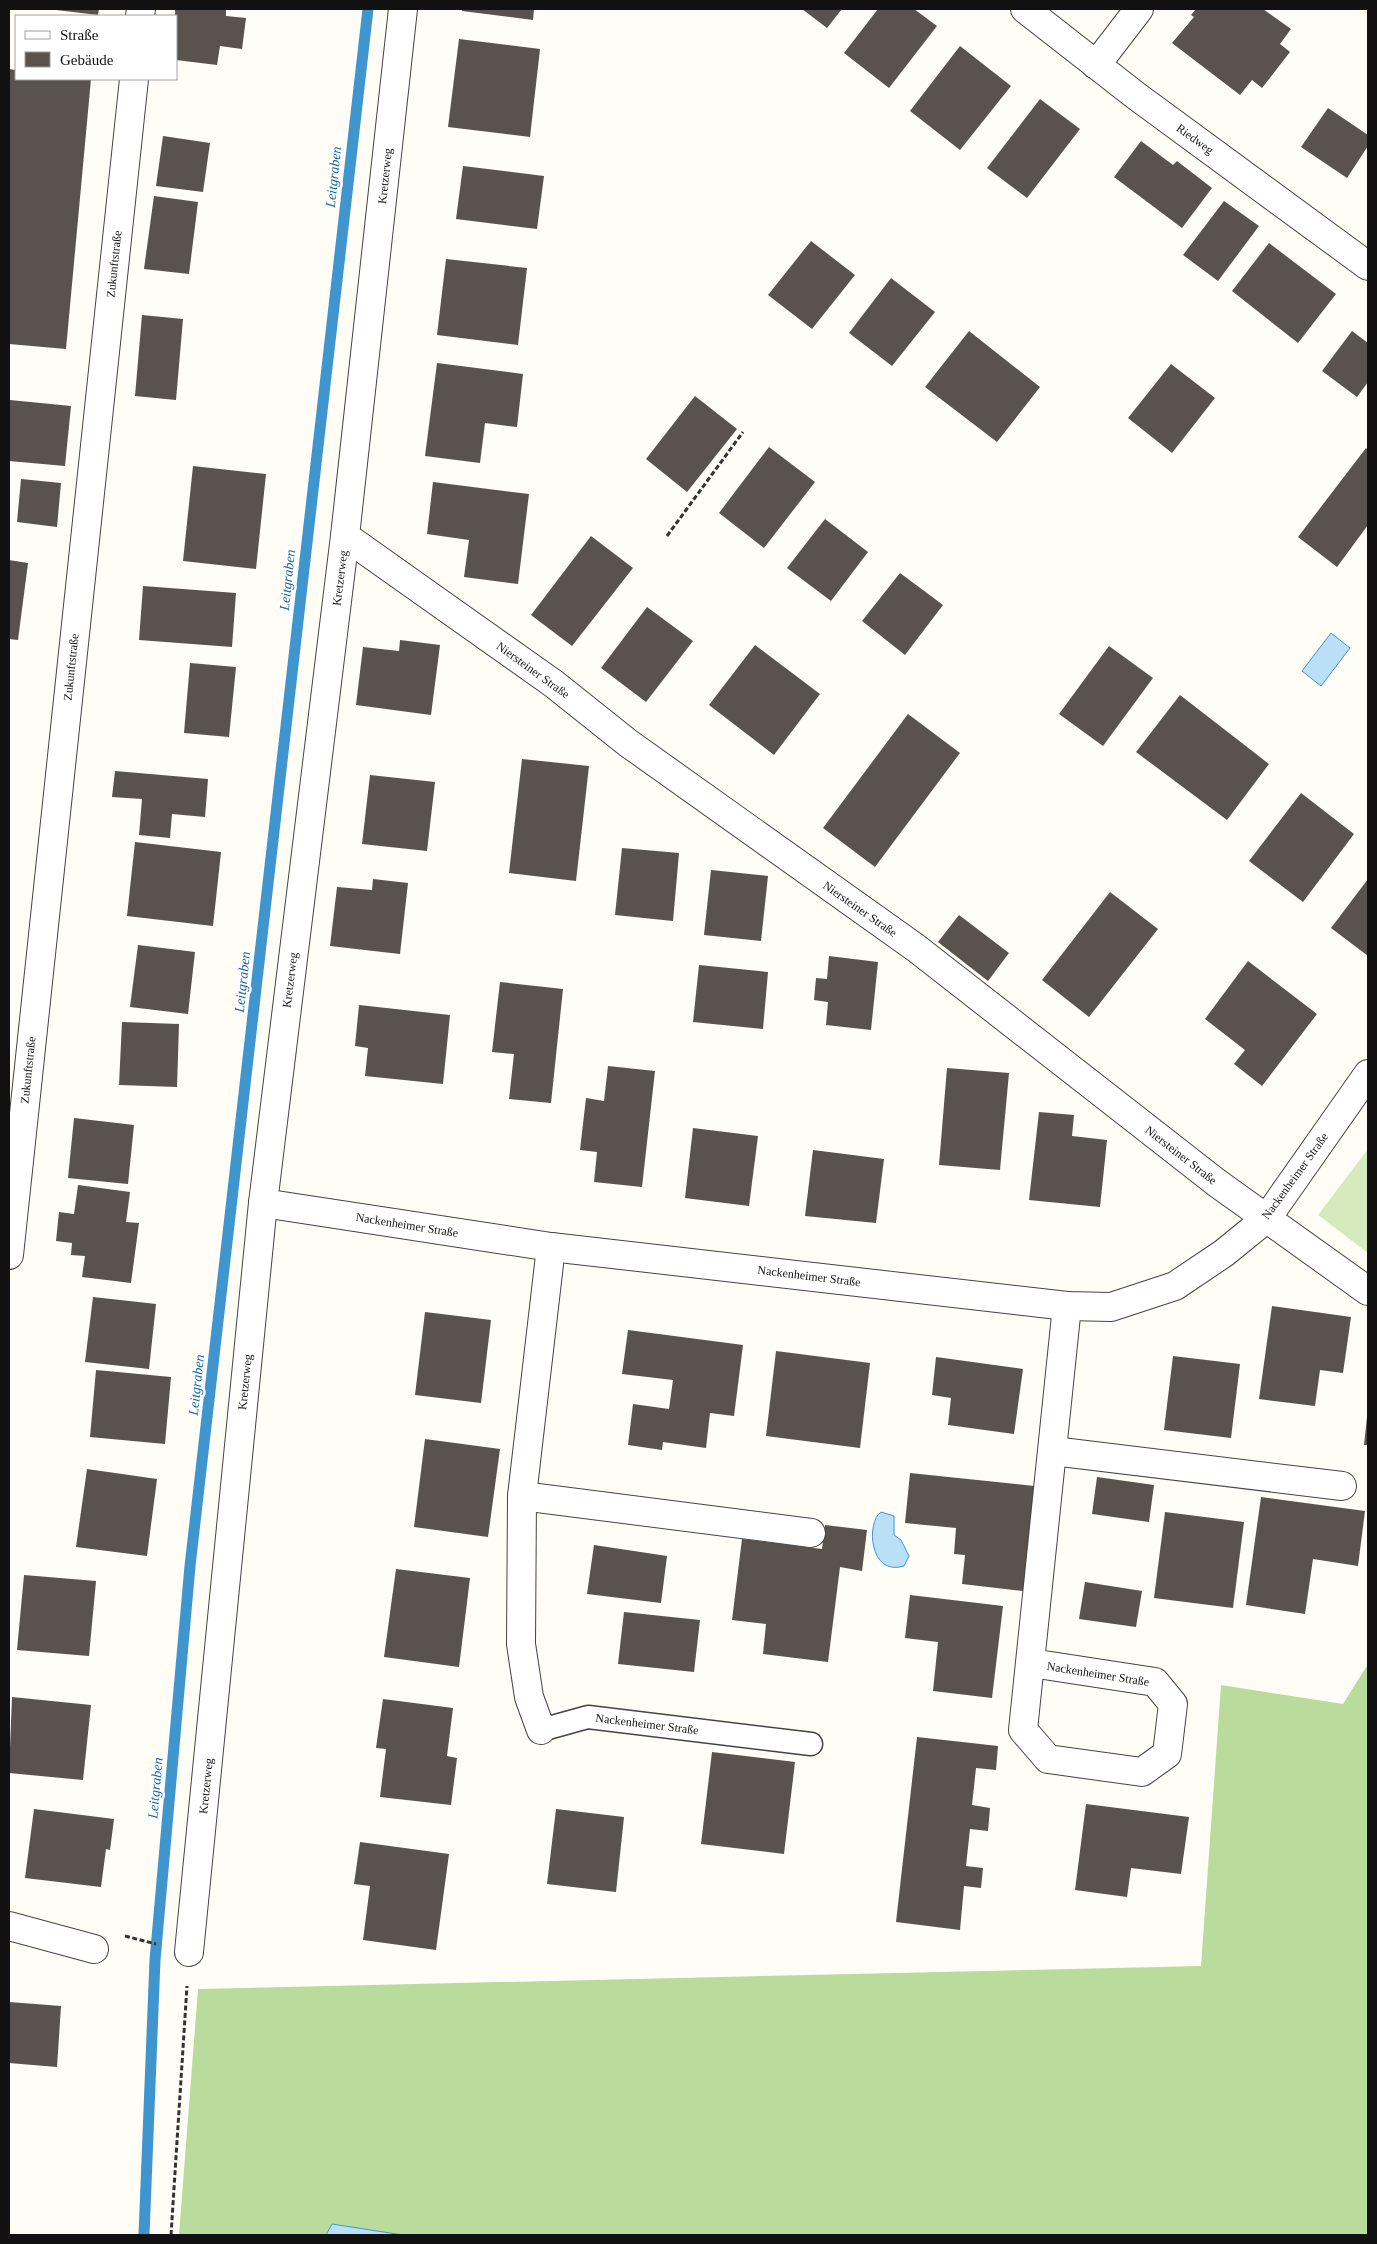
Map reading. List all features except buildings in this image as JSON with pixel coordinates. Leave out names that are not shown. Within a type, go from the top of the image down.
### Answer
[{"type":"street","name":"Kretzerweg","points":[[189,1952],[263,1203],[345,536],[403,9]]},
{"type":"street","name":"Riedweg","points":[[1025,9],[1096,65],[1368,266]]},
{"type":"street","points":[[1096,65],[1139,9]]},
{"type":"street","name":"Zukunftstraße","points":[[9,1256],[134,80]]},
{"type":"street","name":"Niersteiner Straße","points":[[345,536],[554,684],[628,743],[916,948],[1217,1183],[1368,1292]]},
{"type":"street","name":"Nackenheimer Straße","points":[[263,1203],[552,1246],[1067,1306],[1112,1307],[1175,1286],[1224,1253],[1267,1218],[1368,1074]]},
{"type":"street","name":"Nackenheimer Straße","points":[[541,1730],[529,1697],[521,1644],[522,1496],[552,1246]]},
{"type":"street","name":"Nackenheimer Straße","points":[[1031,1663],[1155,1682],[1173,1704],[1167,1754],[1142,1772],[1048,1759],[1023,1730],[1067,1306]]},
{"type":"street","points":[[1053,1451],[1342,1486]]},
{"type":"street","points":[[522,1496],[812,1533]]},
{"type":"street","points":[[9,1926],[94,1949]]},
{"type":"lane","name":"Nackenheimer Straße","points":[[541,1730],[588,1717],[811,1744]]},
{"type":"path","points":[[667,536],[743,432]]},
{"type":"path","points":[[124,1936],[160,1945]]},
{"type":"path","points":[[170,2235],[189,1952]]},
{"type":"green space","points":[[1368,1149],[1368,1253],[1318,1215]]},
{"type":"green space","points":[[1368,1664],[1368,2235],[403,2235],[332,2224],[326,2235],[179,2235],[198,1989],[1201,1966],[1221,1685],[1343,1704]]},
{"type":"water","points":[[1331,633],[1350,648],[1321,686],[1302,671]]},
{"type":"water","points":[[881,1512],[894,1516],[894,1535],[901,1540],[909,1556],[904,1566],[892,1567],[884,1564],[877,1556],[872,1536],[876,1518]]},
{"type":"water","points":[[332,2224],[403,2235],[326,2235]]},
{"type":"waterway","name":"Leitgraben","points":[[144,2235],[155,1960],[190,1566],[368,9]]}]
